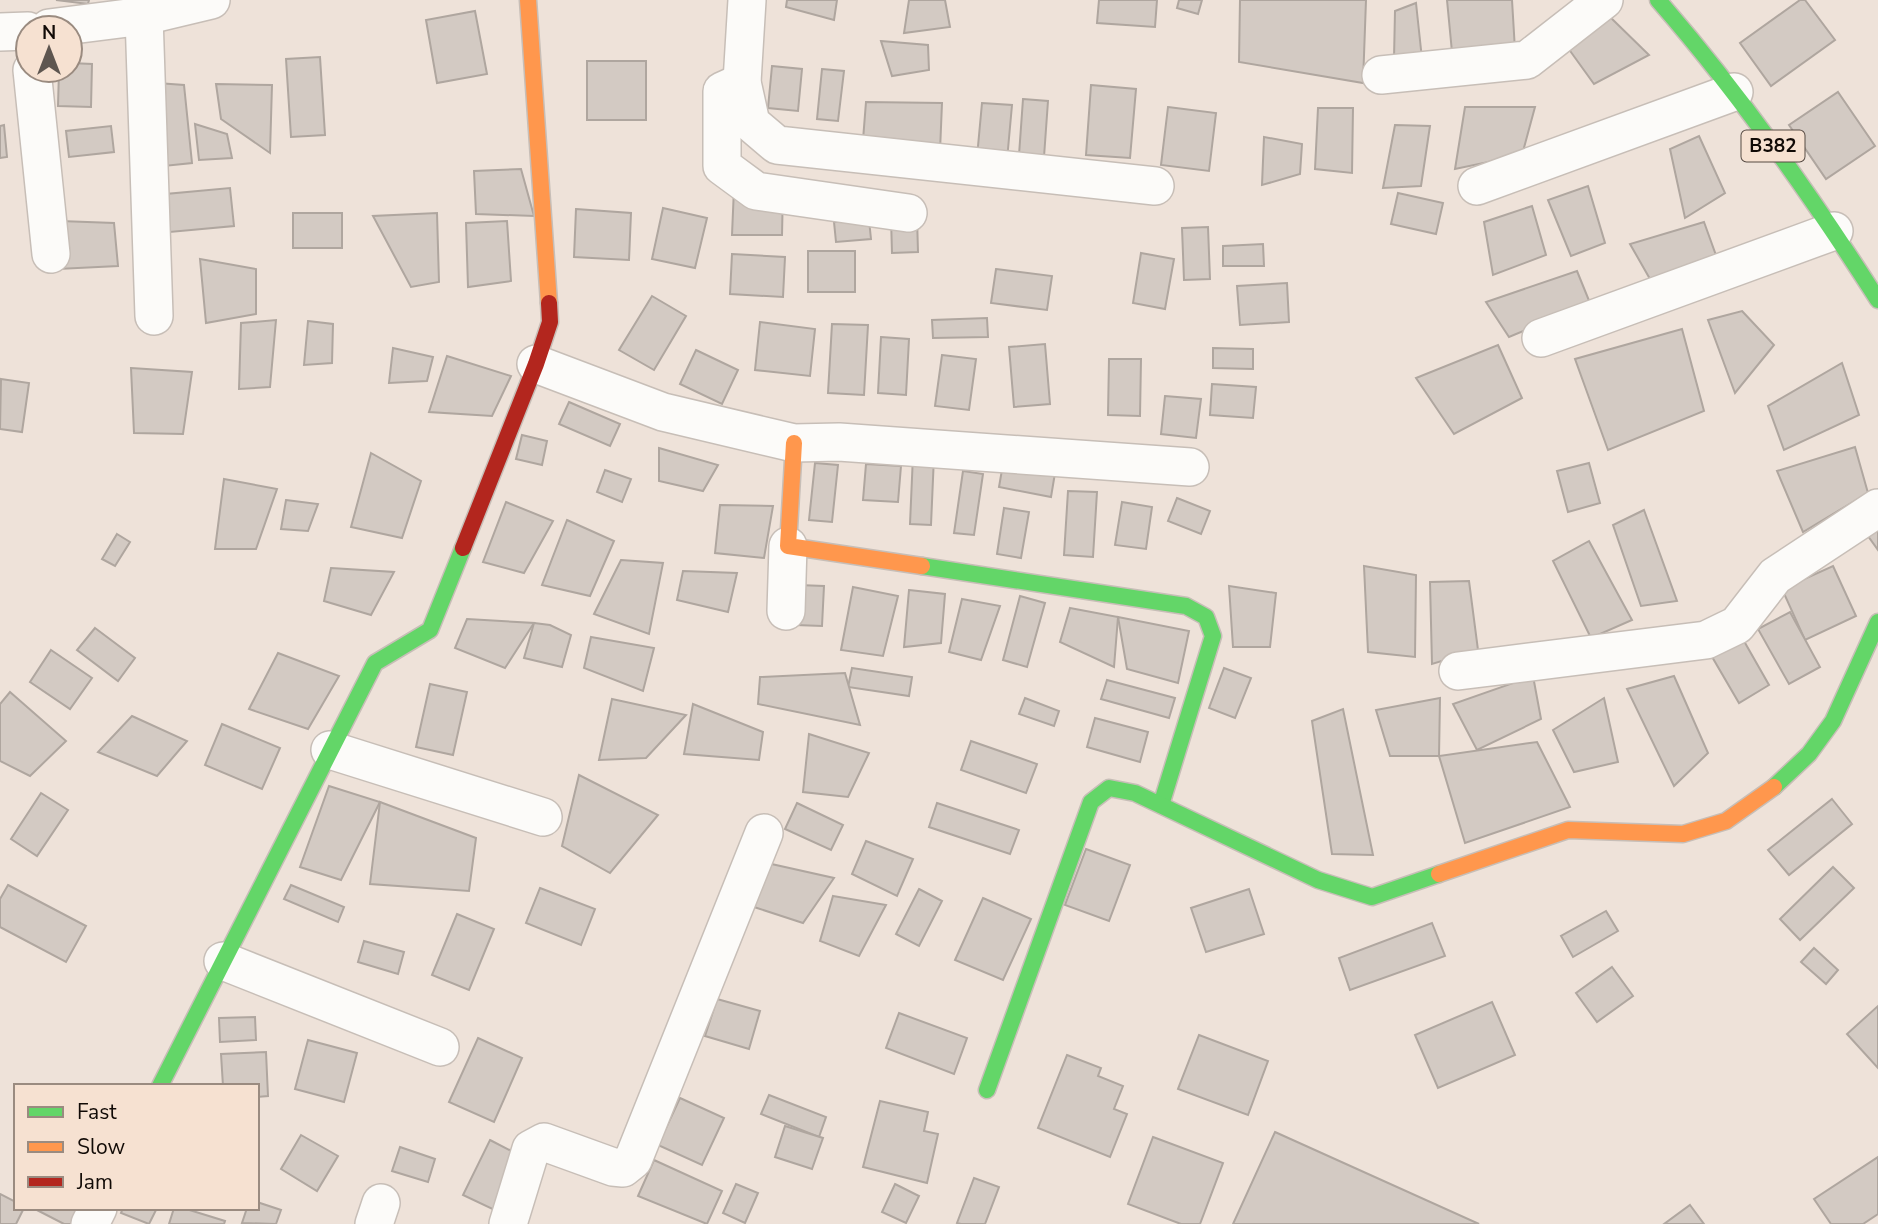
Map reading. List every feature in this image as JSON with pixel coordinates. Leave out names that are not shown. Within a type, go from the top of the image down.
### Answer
[{"type":"street","points":[[84,24],[144,16],[211,0]]},
{"type":"street","points":[[161,1084],[376,663],[430,630],[536,364],[550,322],[528,0]]},
{"type":"street","points":[[747,0],[742,82],[751,123],[777,145],[1155,186]]},
{"type":"street","points":[[1381,75],[1527,60],[1604,0]]},
{"type":"street","name":"B382","points":[[1658,0],[1734,92],[1834,231],[1878,300]]},
{"type":"street","points":[[144,16],[154,316]]},
{"type":"street","points":[[742,82],[722,91],[722,166],[756,191],[908,213]]},
{"type":"street","points":[[33,84],[51,254]]},
{"type":"street","points":[[1477,186],[1734,92]]},
{"type":"street","points":[[1541,338],[1834,231]]},
{"type":"street","points":[[536,364],[663,412],[794,443],[839,442],[1190,467]]},
{"type":"street","points":[[786,611],[794,443]]},
{"type":"street","points":[[1458,671],[1706,640],[1737,625],[1775,576],[1878,508]]},
{"type":"street","points":[[788,546],[1186,606],[1206,617],[1213,636],[1161,805]]},
{"type":"street","points":[[987,1090],[1091,802],[1109,788],[1135,793],[1318,880],[1372,897],[1568,830],[1683,834],[1726,821],[1775,786],[1809,754],[1833,721],[1878,622]]},
{"type":"street","points":[[330,750],[543,817]]},
{"type":"street","points":[[508,1224],[531,1149],[544,1142],[613,1167],[623,1168],[633,1160],[764,833]]},
{"type":"street","points":[[223,961],[440,1046]]},
{"type":"building","points":[[56,0],[89,0],[88,4]]},
{"type":"building","points":[[787,0],[837,0],[834,20],[786,7]]},
{"type":"building","points":[[909,0],[945,0],[950,27],[904,33]]},
{"type":"building","points":[[1099,0],[1157,0],[1155,27],[1097,23]]},
{"type":"building","points":[[1179,0],[1202,0],[1198,14],[1177,8]]},
{"type":"building","points":[[1240,0],[1366,0],[1363,83],[1239,62]]},
{"type":"building","points":[[1447,0],[1512,0],[1515,50],[1452,52]]},
{"type":"building","points":[[1800,0],[1805,0],[1835,40],[1771,86],[1740,43]]},
{"type":"building","points":[[1416,3],[1422,59],[1394,59],[1395,11]]},
{"type":"building","points":[[475,11],[487,74],[437,83],[426,20]]},
{"type":"building","points":[[1608,15],[1649,55],[1594,84],[1568,48]]},
{"type":"building","points":[[881,41],[928,45],[929,70],[892,76]]},
{"type":"building","points":[[320,57],[325,135],[291,137],[286,59]]},
{"type":"building","points":[[587,61],[646,61],[646,120],[587,120]]},
{"type":"building","points":[[84,64],[92,64],[91,107],[58,106],[59,84],[84,84]]},
{"type":"building","points":[[772,66],[802,69],[798,111],[768,108]]},
{"type":"building","points":[[822,69],[844,71],[838,121],[817,119]]},
{"type":"building","points":[[157,83],[184,85],[192,163],[164,166]]},
{"type":"building","points":[[216,84],[272,85],[270,153],[221,119]]},
{"type":"building","points":[[1091,85],[1136,89],[1130,158],[1086,155]]},
{"type":"building","points":[[1838,92],[1875,146],[1826,179],[1789,125]]},
{"type":"building","points":[[1023,99],[1048,101],[1044,157],[1019,155]]},
{"type":"building","points":[[866,102],[942,103],[940,151],[863,140]]},
{"type":"building","points":[[982,103],[1012,105],[1007,160],[977,157]]},
{"type":"building","points":[[1168,107],[1216,113],[1209,171],[1161,165]]},
{"type":"building","points":[[1465,107],[1535,107],[1522,155],[1455,169]]},
{"type":"building","points":[[1318,108],[1353,108],[1352,173],[1315,169]]},
{"type":"building","points":[[195,124],[227,134],[232,158],[199,160]]},
{"type":"building","points":[[4,125],[7,157],[0,158],[0,126]]},
{"type":"building","points":[[1395,125],[1430,126],[1421,186],[1383,188]]},
{"type":"building","points":[[111,126],[114,152],[69,157],[66,131]]},
{"type":"building","points":[[1699,136],[1725,193],[1685,218],[1670,149]]},
{"type":"building","points":[[1264,137],[1302,144],[1300,174],[1262,185]]},
{"type":"building","points":[[521,169],[534,216],[476,214],[474,171]]},
{"type":"building","points":[[1588,186],[1605,243],[1571,256],[1548,200]]},
{"type":"building","points":[[230,188],[234,226],[159,233],[155,195]]},
{"type":"building","points":[[734,188],[783,189],[782,235],[732,235]]},
{"type":"building","points":[[1398,193],[1443,203],[1436,234],[1391,224]]},
{"type":"building","points":[[1532,206],[1546,255],[1493,275],[1484,222]]},
{"type":"building","points":[[663,208],[707,218],[695,268],[652,259]]},
{"type":"building","points":[[576,209],[631,213],[629,260],[574,257]]},
{"type":"building","points":[[293,213],[342,213],[342,248],[293,248]]},
{"type":"building","points":[[437,213],[439,282],[411,287],[373,216]]},
{"type":"building","points":[[917,217],[918,252],[892,253],[891,218]]},
{"type":"building","points":[[869,220],[871,239],[836,242],[834,222]]},
{"type":"building","points":[[60,221],[114,223],[118,266],[58,269]]},
{"type":"building","points":[[507,221],[511,281],[468,287],[466,223]]},
{"type":"building","points":[[1704,222],[1717,258],[1650,279],[1630,244]]},
{"type":"building","points":[[1208,227],[1210,279],[1184,280],[1182,228]]},
{"type":"building","points":[[1263,244],[1264,266],[1223,266],[1223,246]]},
{"type":"building","points":[[808,251],[855,251],[855,292],[808,292]]},
{"type":"building","points":[[1141,253],[1174,259],[1165,309],[1133,303]]},
{"type":"building","points":[[732,254],[785,257],[783,297],[730,294]]},
{"type":"building","points":[[200,259],[256,269],[256,314],[206,323]]},
{"type":"building","points":[[996,269],[1052,276],[1047,310],[991,303]]},
{"type":"building","points":[[1577,271],[1590,303],[1509,337],[1486,302]]},
{"type":"building","points":[[1287,283],[1289,322],[1240,325],[1237,286]]},
{"type":"building","points":[[652,296],[686,316],[654,370],[619,350]]},
{"type":"building","points":[[1742,311],[1774,345],[1735,393],[1708,320]]},
{"type":"building","points":[[987,318],[988,337],[933,338],[932,320]]},
{"type":"building","points":[[276,320],[270,387],[239,389],[241,323]]},
{"type":"building","points":[[308,321],[333,324],[332,363],[304,365]]},
{"type":"building","points":[[760,322],[815,329],[810,376],[755,370]]},
{"type":"building","points":[[832,324],[868,325],[864,395],[828,393]]},
{"type":"building","points":[[1682,329],[1704,411],[1608,450],[1575,359]]},
{"type":"building","points":[[881,337],[909,339],[906,395],[878,393]]},
{"type":"building","points":[[1045,344],[1050,404],[1014,407],[1009,347]]},
{"type":"building","points":[[1498,345],[1522,398],[1454,434],[1416,378]]},
{"type":"building","points":[[393,348],[433,357],[427,381],[389,383]]},
{"type":"building","points":[[1213,348],[1253,349],[1253,369],[1213,368]]},
{"type":"building","points":[[696,350],[738,370],[722,404],[680,384]]},
{"type":"building","points":[[942,355],[976,359],[969,410],[935,406]]},
{"type":"building","points":[[447,356],[511,376],[492,416],[429,412]]},
{"type":"building","points":[[1109,359],[1141,359],[1140,416],[1108,415]]},
{"type":"building","points":[[1842,363],[1859,415],[1784,450],[1768,406]]},
{"type":"building","points":[[131,368],[192,372],[183,434],[134,433]]},
{"type":"building","points":[[1,379],[29,383],[22,432],[0,429]]},
{"type":"building","points":[[1212,384],[1256,387],[1253,418],[1210,415]]},
{"type":"building","points":[[1165,396],[1201,399],[1196,438],[1161,434]]},
{"type":"building","points":[[569,402],[620,424],[610,446],[559,424]]},
{"type":"building","points":[[522,435],[547,441],[542,465],[516,459]]},
{"type":"building","points":[[1855,447],[1868,493],[1803,532],[1777,471]]},
{"type":"building","points":[[659,448],[718,465],[703,491],[659,481]]},
{"type":"building","points":[[371,453],[421,481],[402,538],[351,527]]},
{"type":"building","points":[[913,455],[934,456],[931,525],[910,524]]},
{"type":"building","points":[[815,463],[838,465],[832,522],[809,520]]},
{"type":"building","points":[[1589,463],[1600,503],[1568,512],[1557,471]]},
{"type":"building","points":[[866,464],[901,466],[898,502],[863,500]]},
{"type":"building","points":[[1003,464],[1055,473],[1051,497],[999,487]]},
{"type":"building","points":[[605,470],[631,479],[622,502],[597,492]]},
{"type":"building","points":[[963,471],[983,474],[974,535],[954,533]]},
{"type":"building","points":[[224,479],[277,489],[256,549],[215,549]]},
{"type":"building","points":[[1068,491],[1097,492],[1093,557],[1064,555]]},
{"type":"building","points":[[1177,498],[1210,511],[1201,534],[1168,521]]},
{"type":"building","points":[[286,500],[318,504],[308,531],[281,529]]},
{"type":"building","points":[[506,502],[553,521],[524,573],[483,562]]},
{"type":"building","points":[[1122,502],[1152,507],[1146,549],[1115,545]]},
{"type":"building","points":[[720,505],[773,506],[764,558],[715,553]]},
{"type":"building","points":[[1004,508],[1029,512],[1021,558],[997,554]]},
{"type":"building","points":[[1644,510],[1677,601],[1641,606],[1613,525]]},
{"type":"building","points":[[567,520],[614,541],[590,596],[542,585]]},
{"type":"building","points":[[1878,530],[1878,550],[1868,536]]},
{"type":"building","points":[[117,534],[130,542],[115,566],[102,559]]},
{"type":"building","points":[[1589,541],[1632,620],[1591,638],[1553,561]]},
{"type":"building","points":[[621,560],[663,563],[649,634],[594,614]]},
{"type":"building","points":[[1364,566],[1416,575],[1415,657],[1368,652]]},
{"type":"building","points":[[1833,566],[1856,616],[1805,640],[1782,589]]},
{"type":"building","points":[[331,568],[394,572],[371,615],[324,601]]},
{"type":"building","points":[[683,571],[737,573],[728,612],[677,600]]},
{"type":"building","points":[[1469,581],[1478,650],[1432,664],[1430,582]]},
{"type":"building","points":[[798,585],[824,586],[822,626],[796,625]]},
{"type":"building","points":[[1229,586],[1276,593],[1270,647],[1233,647]]},
{"type":"building","points":[[853,587],[898,596],[883,656],[841,650]]},
{"type":"building","points":[[909,590],[945,594],[941,643],[904,647]]},
{"type":"building","points":[[1020,596],[1045,603],[1027,667],[1003,660]]},
{"type":"building","points":[[962,599],[1000,606],[981,660],[949,652]]},
{"type":"building","points":[[1070,608],[1118,617],[1114,667],[1060,642]]},
{"type":"building","points":[[1790,612],[1820,667],[1789,684],[1758,629]]},
{"type":"building","points":[[1728,613],[1769,685],[1739,703],[1697,631]]},
{"type":"building","points":[[1118,617],[1189,631],[1178,683],[1127,669]]},
{"type":"building","points":[[467,619],[534,623],[505,668],[455,648]]},
{"type":"building","points":[[534,623],[550,625],[571,635],[562,667],[524,658]]},
{"type":"building","points":[[95,628],[135,658],[118,681],[77,650]]},
{"type":"building","points":[[591,637],[654,648],[643,691],[584,668]]},
{"type":"building","points":[[51,650],[92,678],[70,709],[30,682]]},
{"type":"building","points":[[278,653],[339,676],[308,729],[249,709]]},
{"type":"building","points":[[852,668],[912,677],[909,696],[848,687]]},
{"type":"building","points":[[1224,668],[1251,678],[1235,718],[1209,708]]},
{"type":"building","points":[[845,673],[860,725],[758,704],[760,677]]},
{"type":"building","points":[[1533,676],[1541,719],[1477,750],[1453,704]]},
{"type":"building","points":[[1674,676],[1708,753],[1674,786],[1627,689]]},
{"type":"building","points":[[1107,680],[1175,698],[1169,718],[1101,699]]},
{"type":"building","points":[[430,684],[467,692],[453,755],[416,747]]},
{"type":"building","points":[[10,692],[66,741],[30,776],[0,761],[0,704]]},
{"type":"building","points":[[1025,698],[1059,711],[1054,726],[1019,714]]},
{"type":"building","points":[[1440,698],[1439,756],[1390,756],[1376,710]]},
{"type":"building","points":[[1604,698],[1618,762],[1574,772],[1553,730]]},
{"type":"building","points":[[612,699],[686,715],[646,758],[599,760]]},
{"type":"building","points":[[693,704],[763,732],[759,760],[684,754]]},
{"type":"building","points":[[1343,709],[1373,855],[1332,854],[1312,721]]},
{"type":"building","points":[[132,716],[187,741],[157,776],[98,752]]},
{"type":"building","points":[[1095,718],[1148,732],[1140,762],[1087,747]]},
{"type":"building","points":[[222,724],[280,748],[262,789],[205,765]]},
{"type":"building","points":[[809,734],[869,753],[848,797],[803,792]]},
{"type":"building","points":[[971,741],[1037,764],[1026,793],[961,770]]},
{"type":"building","points":[[1537,742],[1570,807],[1465,843],[1439,756]]},
{"type":"building","points":[[579,775],[658,815],[610,873],[562,846]]},
{"type":"building","points":[[329,786],[380,802],[341,880],[300,867]]},
{"type":"building","points":[[41,793],[68,810],[37,856],[11,839]]},
{"type":"building","points":[[1832,799],[1852,824],[1789,875],[1768,850]]},
{"type":"building","points":[[380,802],[476,838],[469,891],[370,884]]},
{"type":"building","points":[[797,803],[843,825],[831,850],[785,829]]},
{"type":"building","points":[[937,803],[1019,830],[1010,854],[929,827]]},
{"type":"building","points":[[866,841],[913,859],[897,896],[852,874]]},
{"type":"building","points":[[1086,849],[1130,865],[1109,921],[1065,905]]},
{"type":"building","points":[[767,863],[834,878],[803,923],[754,907]]},
{"type":"building","points":[[1833,867],[1854,888],[1800,940],[1780,919]]},
{"type":"building","points":[[8,885],[86,926],[66,962],[0,927],[0,899]]},
{"type":"building","points":[[291,885],[344,907],[338,922],[284,899]]},
{"type":"building","points":[[540,888],[595,909],[581,945],[526,923]]},
{"type":"building","points":[[919,889],[942,901],[919,946],[896,934]]},
{"type":"building","points":[[1249,889],[1264,934],[1206,952],[1191,908]]},
{"type":"building","points":[[833,896],[886,905],[859,956],[820,941]]},
{"type":"building","points":[[983,898],[1031,919],[1003,980],[955,960]]},
{"type":"building","points":[[1606,911],[1618,931],[1573,957],[1561,936]]},
{"type":"building","points":[[457,914],[494,929],[469,990],[432,975]]},
{"type":"building","points":[[1432,923],[1445,956],[1350,990],[1339,958]]},
{"type":"building","points":[[364,941],[404,952],[398,974],[358,962]]},
{"type":"building","points":[[1814,948],[1838,970],[1826,984],[1801,962]]},
{"type":"building","points":[[1612,967],[1633,996],[1597,1022],[1576,993]]},
{"type":"building","points":[[717,999],[760,1011],[749,1049],[705,1036]]},
{"type":"building","points":[[1492,1002],[1515,1055],[1438,1088],[1415,1035]]},
{"type":"building","points":[[1878,1006],[1878,1068],[1847,1034]]},
{"type":"building","points":[[899,1013],[967,1038],[954,1074],[886,1048]]},
{"type":"building","points":[[255,1017],[256,1040],[220,1042],[219,1018]]},
{"type":"building","points":[[1199,1035],[1268,1061],[1248,1115],[1178,1089]]},
{"type":"building","points":[[478,1038],[522,1058],[494,1122],[449,1102]]},
{"type":"building","points":[[308,1040],[357,1053],[344,1102],[295,1089]]},
{"type":"building","points":[[266,1052],[268,1096],[259,1097],[259,1084],[223,1084],[221,1054]]},
{"type":"building","points":[[1067,1055],[1101,1068],[1098,1076],[1123,1086],[1114,1109],[1127,1114],[1110,1157],[1038,1128]]},
{"type":"building","points":[[769,1095],[826,1117],[819,1137],[761,1114]]},
{"type":"building","points":[[680,1098],[724,1118],[702,1165],[658,1145]]},
{"type":"building","points":[[880,1101],[928,1112],[924,1131],[938,1134],[927,1183],[863,1167]]},
{"type":"building","points":[[785,1126],[823,1138],[812,1169],[775,1157]]},
{"type":"building","points":[[1275,1132],[1479,1224],[1233,1224]]},
{"type":"building","points":[[301,1135],[338,1156],[317,1191],[281,1169]]},
{"type":"building","points":[[1153,1137],[1223,1163],[1200,1224],[1181,1224],[1128,1204]]},
{"type":"building","points":[[490,1140],[529,1160],[503,1214],[463,1195]]},
{"type":"building","points":[[400,1147],[435,1159],[428,1182],[392,1171]]},
{"type":"building","points":[[1878,1157],[1878,1214],[1863,1224],[1831,1224],[1814,1199]]},
{"type":"building","points":[[654,1160],[722,1191],[707,1224],[638,1196]]},
{"type":"building","points":[[974,1178],[999,1187],[985,1224],[957,1223]]},
{"type":"building","points":[[736,1184],[758,1193],[745,1223],[723,1213]]},
{"type":"building","points":[[895,1184],[919,1196],[906,1223],[882,1212]]},
{"type":"building","points":[[0,1194],[14,1201],[14,1210],[23,1210],[16,1224],[0,1224]]},
{"type":"building","points":[[259,1203],[281,1210],[276,1224],[242,1223],[246,1210],[259,1210]]},
{"type":"building","points":[[1690,1205],[1704,1224],[1664,1224]]},
{"type":"building","points":[[37,1210],[82,1211],[75,1224],[64,1224]]},
{"type":"building","points":[[122,1210],[156,1210],[149,1224],[121,1213]]},
{"type":"building","points":[[173,1210],[189,1210],[225,1221],[224,1224],[169,1224]]},
{"type":"traffic: fast","points":[[1658,0],[1718,72],[1774,146],[1878,300]]},
{"type":"traffic: fast","points":[[161,1084],[375,663],[430,630],[463,548]]},
{"type":"traffic: fast","points":[[922,566],[1186,606],[1206,617],[1213,636],[1161,805]]},
{"type":"traffic: fast","points":[[1774,787],[1809,754],[1833,721],[1878,622]]},
{"type":"traffic: fast","points":[[987,1090],[1091,802],[1109,788],[1135,793],[1318,880],[1372,897],[1439,874]]},
{"type":"traffic: slow","points":[[528,0],[549,303]]},
{"type":"traffic: slow","points":[[794,443],[788,546],[922,566]]},
{"type":"traffic: slow","points":[[1439,874],[1568,830],[1683,834],[1726,821],[1774,787]]},
{"type":"traffic: jam","points":[[463,548],[536,364],[550,322],[549,303]]}]
